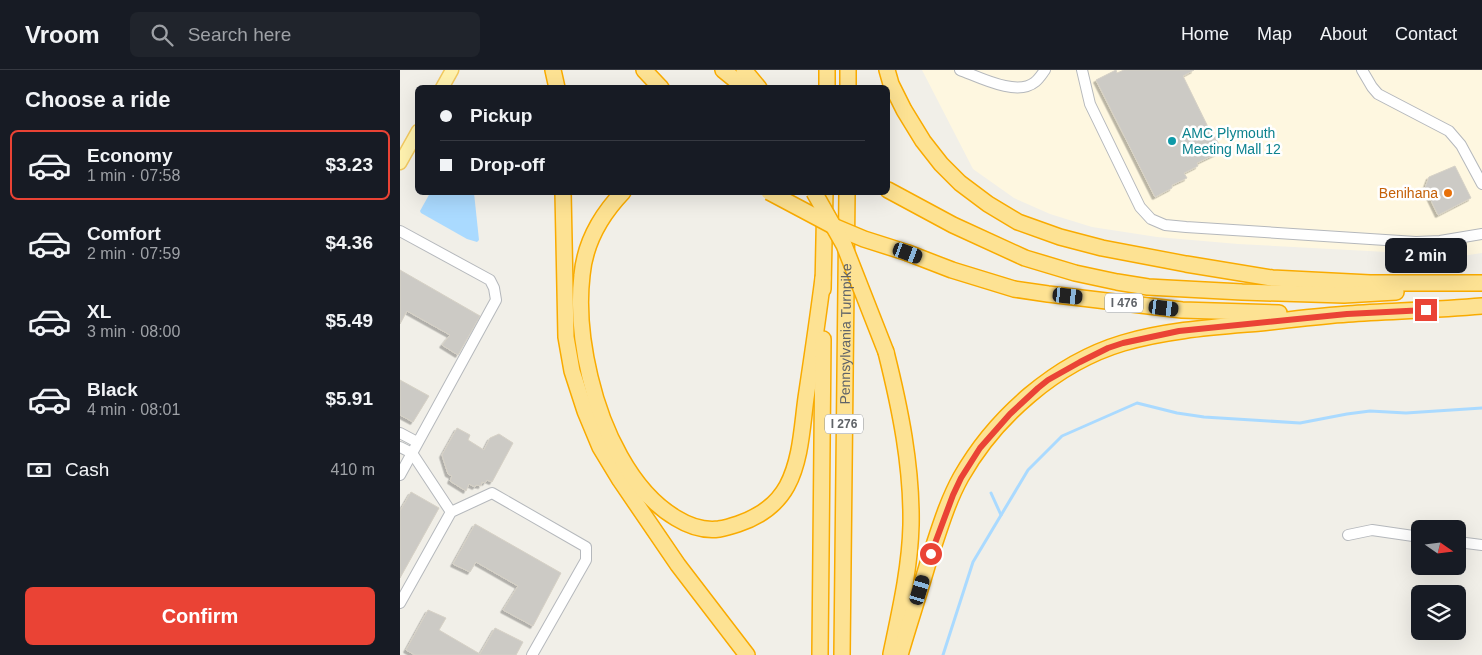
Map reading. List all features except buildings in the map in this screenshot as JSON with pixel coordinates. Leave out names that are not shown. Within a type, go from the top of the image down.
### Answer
[{"type":"highway","points":[[553,70],[556,85]]},
{"type":"highway","points":[[644,70],[657,85]]},
{"type":"highway","points":[[718,70],[730,85]]},
{"type":"highway","points":[[723,70],[741,85]]},
{"type":"highway","points":[[744,70],[756,85]]},
{"type":"highway","points":[[827,70],[827,85]]},
{"type":"highway","points":[[848,70],[848,85]]},
{"type":"highway","points":[[887,70],[891,84],[904,110],[923,141],[941,164],[960,184],[1018,222],[1060,237],[1102,248],[1272,278],[1370,283],[1482,285]]},
{"type":"highway","name":"I 476","points":[[890,191],[953,225],[1025,258],[1075,273],[1148,287],[1344,295],[1482,285]]},
{"type":"highway","points":[[563,195],[566,337],[572,371],[585,411],[600,447],[620,480],[678,565],[747,655]]},
{"type":"highway","points":[[620,195],[594,231],[587,251],[582,275],[583,341],[597,402],[625,464],[647,495],[660,507],[685,523],[707,529],[720,529],[748,520],[771,506],[788,485],[800,448],[823,278]]},
{"type":"highway","points":[[775,195],[833,226],[864,239],[908,253]]},
{"type":"highway","name":"I 476","points":[[793,195],[834,218],[908,253],[952,270],[1014,289],[1182,310],[1347,314],[1445,310],[1482,306]]},
{"type":"highway","points":[[816,195],[844,245],[886,352],[899,406],[909,478],[910,526],[906,573],[891,655]]},
{"type":"highway","name":"Pennsylvania Turnpike","points":[[820,655],[825,195]]},
{"type":"highway","name":"Pennsylvania Turnpike","points":[[842,655],[847,195]]},
{"type":"highway","points":[[900,655],[937,536],[961,478],[994,430],[1048,380],[1108,348],[1140,339],[1179,331],[1347,314]]},
{"type":"main road","points":[[444,85],[452,70]]},
{"type":"main road","points":[[400,163],[415,136]]},
{"type":"street","points":[[960,70],[1016,88],[1034,83],[1045,70]]},
{"type":"street","points":[[1082,70],[1090,104],[1140,207],[1151,219],[1165,225],[1416,242],[1440,241],[1482,234]]},
{"type":"street","points":[[1362,70],[1378,94],[1449,131],[1461,145],[1482,184]]},
{"type":"street","points":[[400,232],[490,280],[494,288],[496,300],[400,474]]},
{"type":"street","points":[[400,433],[417,442]]},
{"type":"street","points":[[400,447],[412,453],[451,512]]},
{"type":"street","points":[[400,603],[451,512],[492,493],[586,546],[586,560],[532,655]]},
{"type":"street","points":[[1348,535],[1372,530],[1411,536]]},
{"type":"street","points":[[1466,543],[1482,545]]},
{"type":"shaded area","points":[[922,70],[1482,70],[1482,253],[1462,256],[1238,244],[1157,237],[1092,227],[1050,214],[1014,198],[973,169]]},
{"type":"water","points":[[429,195],[474,195],[479,240],[477,242],[467,239],[420,211]]},
{"type":"waterway","points":[[943,655],[973,562],[1028,470],[1062,436],[1137,403],[1177,413],[1204,417],[1300,423],[1370,411],[1406,413],[1482,408]]},
{"type":"waterway","points":[[991,493],[1001,515]]},
{"type":"place","name":"AMC Plymouth Meeting Mall 12","points":[[1172,141]]},
{"type":"place","name":"Benihana","points":[[1448,193]]},
{"type":"route","points":[[931,554],[961,478],[989,437],[1010,414],[1048,380],[1108,348],[1179,331],[1347,314],[1426,310]]}]
